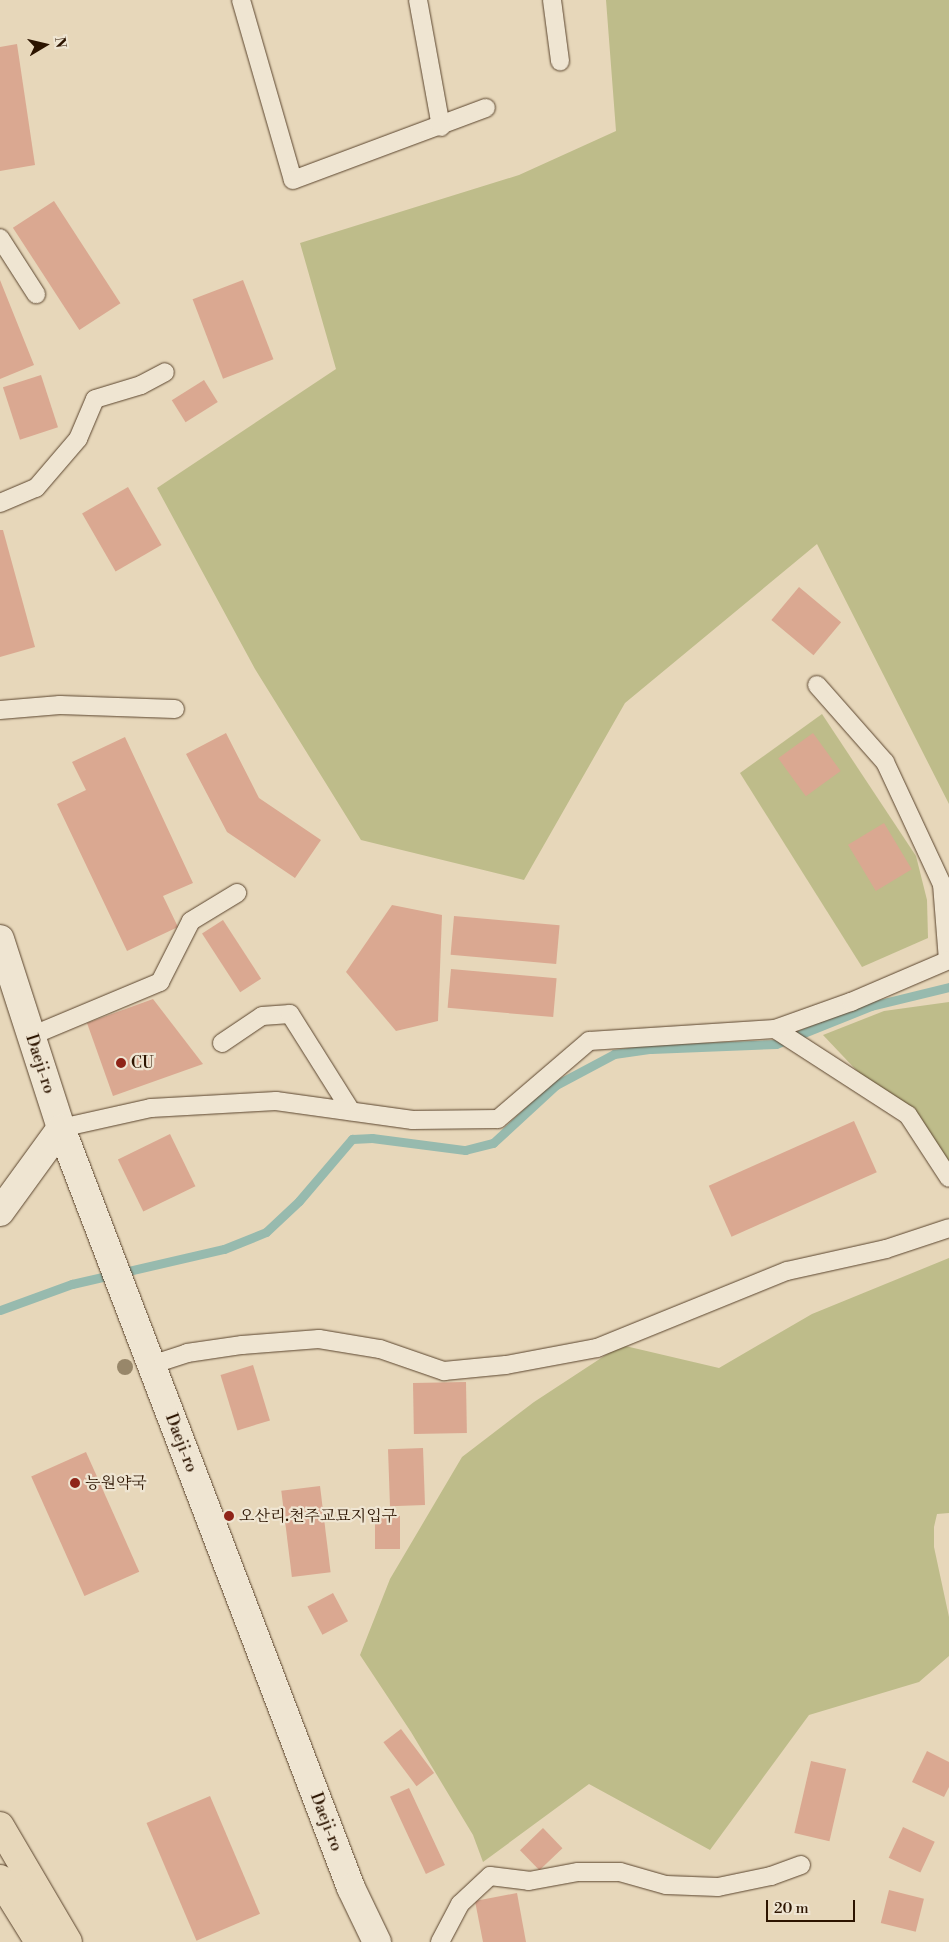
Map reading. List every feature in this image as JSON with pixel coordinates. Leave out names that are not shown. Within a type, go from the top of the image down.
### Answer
[{"type":"highway","points":[[0,1826],[68,1942]]},
{"type":"highway","points":[[0,1880],[39,1942]]},
{"type":"main road","name":"Daeji-ro","points":[[0,939],[61,1128],[351,1888],[377,1942]]},
{"type":"main road","points":[[0,1212],[61,1128]]},
{"type":"lane","points":[[241,0],[293,180],[441,127],[486,108]]},
{"type":"lane","points":[[418,0],[441,127]]},
{"type":"lane","points":[[552,0],[560,61]]},
{"type":"lane","points":[[0,238],[36,294]]},
{"type":"lane","points":[[0,503],[36,488],[78,439],[95,399],[141,385],[165,372]]},
{"type":"lane","points":[[61,1128],[151,1108],[276,1100],[412,1120],[498,1119],[589,1041],[777,1030],[851,1002],[949,960],[942,884],[885,762],[816,685]]},
{"type":"lane","points":[[0,710],[60,705],[175,709]]},
{"type":"lane","points":[[32,1036],[160,982],[191,921],[237,893]]},
{"type":"lane","points":[[222,1043],[262,1016],[290,1014],[351,1111]]},
{"type":"lane","points":[[777,1030],[908,1115],[949,1178]]},
{"type":"lane","points":[[151,1364],[187,1353],[242,1345],[319,1339],[380,1349],[444,1371],[506,1364],[597,1348],[787,1271],[886,1249],[949,1228]]},
{"type":"lane","points":[[440,1942],[460,1904],[490,1876],[529,1881],[578,1872],[620,1872],[666,1885],[718,1887],[771,1876],[801,1865]]},
{"type":"shaded area","points":[[606,0],[949,0],[949,804],[817,544],[625,703],[524,880],[361,840],[255,669],[157,488],[336,369],[300,243],[519,175],[616,131]]},
{"type":"shaded area","points":[[822,714],[916,856],[927,900],[928,938],[862,967],[740,773]]},
{"type":"shaded area","points":[[949,1002],[949,1168],[823,1035],[884,1011]]},
{"type":"shaded area","points":[[949,1258],[949,1513],[937,1514],[934,1527],[934,1547],[949,1617],[949,1656],[919,1682],[809,1715],[710,1850],[589,1784],[483,1862],[473,1835],[411,1732],[360,1655],[390,1579],[462,1457],[534,1402],[621,1345],[719,1368],[812,1314]]},
{"type":"building","points":[[17,44],[35,165],[0,171],[0,47]]},
{"type":"building","points":[[54,201],[120,303],[79,330],[13,228]]},
{"type":"building","points":[[0,280],[34,365],[0,379]]},
{"type":"building","points":[[243,280],[273,359],[223,379],[193,299]]},
{"type":"building","points":[[41,375],[58,427],[20,440],[3,387]]},
{"type":"building","points":[[204,380],[218,402],[186,422],[172,400]]},
{"type":"building","points":[[128,487],[162,545],[116,572],[82,514]]},
{"type":"building","points":[[0,530],[3,530],[35,647],[0,657]]},
{"type":"building","points":[[799,587],[841,622],[813,655],[771,620]]},
{"type":"building","points":[[226,733],[259,798],[321,840],[295,878],[227,832],[186,754]]},
{"type":"building","points":[[813,733],[841,771],[806,796],[778,758]]},
{"type":"building","points":[[125,737],[193,883],[163,896],[178,927],[127,951],[57,804],[86,790],[72,762]]},
{"type":"building","points":[[884,823],[912,869],[876,891],[848,845]]},
{"type":"building","points":[[392,905],[442,915],[438,1021],[396,1031],[346,972]]},
{"type":"building","points":[[454,916],[560,925],[556,964],[451,955]]},
{"type":"building","points":[[223,920],[261,979],[240,992],[202,934]]},
{"type":"building","points":[[451,969],[557,978],[553,1017],[448,1008]]},
{"type":"building","points":[[153,999],[203,1064],[113,1096],[87,1023]]},
{"type":"building","points":[[854,1121],[877,1172],[732,1237],[709,1186]]},
{"type":"building","points":[[170,1134],[195,1186],[143,1212],[118,1159]]},
{"type":"building","points":[[253,1365],[270,1420],[237,1430],[220,1375]]},
{"type":"building","points":[[466,1382],[467,1433],[414,1434],[413,1383]]},
{"type":"building","points":[[423,1448],[425,1505],[390,1506],[388,1449]]},
{"type":"building","points":[[86,1452],[139,1572],[84,1596],[31,1476]]},
{"type":"building","points":[[320,1486],[331,1572],[292,1577],[281,1491]]},
{"type":"building","points":[[375,1516],[400,1516],[400,1549],[375,1549]]},
{"type":"building","points":[[333,1593],[348,1621],[322,1635],[307,1607]]},
{"type":"building","points":[[401,1729],[434,1773],[417,1786],[383,1742]]},
{"type":"building","points":[[927,1751],[949,1762],[949,1787],[944,1797],[912,1782]]},
{"type":"building","points":[[811,1761],[846,1769],[829,1841],[794,1833]]},
{"type":"building","points":[[409,1788],[445,1865],[426,1874],[390,1797]]},
{"type":"building","points":[[210,1796],[260,1914],[196,1941],[146,1823]]},
{"type":"building","points":[[903,1827],[935,1842],[920,1873],[889,1858]]},
{"type":"building","points":[[543,1828],[562,1848],[539,1870],[520,1850]]},
{"type":"building","points":[[889,1890],[924,1899],[916,1932],[881,1923]]},
{"type":"building","points":[[517,1893],[526,1942],[483,1942],[475,1901]]},
{"type":"waterway","points":[[0,1310],[72,1284],[224,1249],[266,1232],[299,1201],[352,1139],[372,1138],[465,1150],[493,1143],[556,1085],[614,1054],[651,1049],[776,1044],[871,1006],[949,987]]},
{"type":"place","name":"CU","points":[[121,1063]]},
{"type":"place","name":"능원약국","points":[[75,1483]]},
{"type":"place","name":"오산리.천주교묘지입구","points":[[229,1516]]}]
